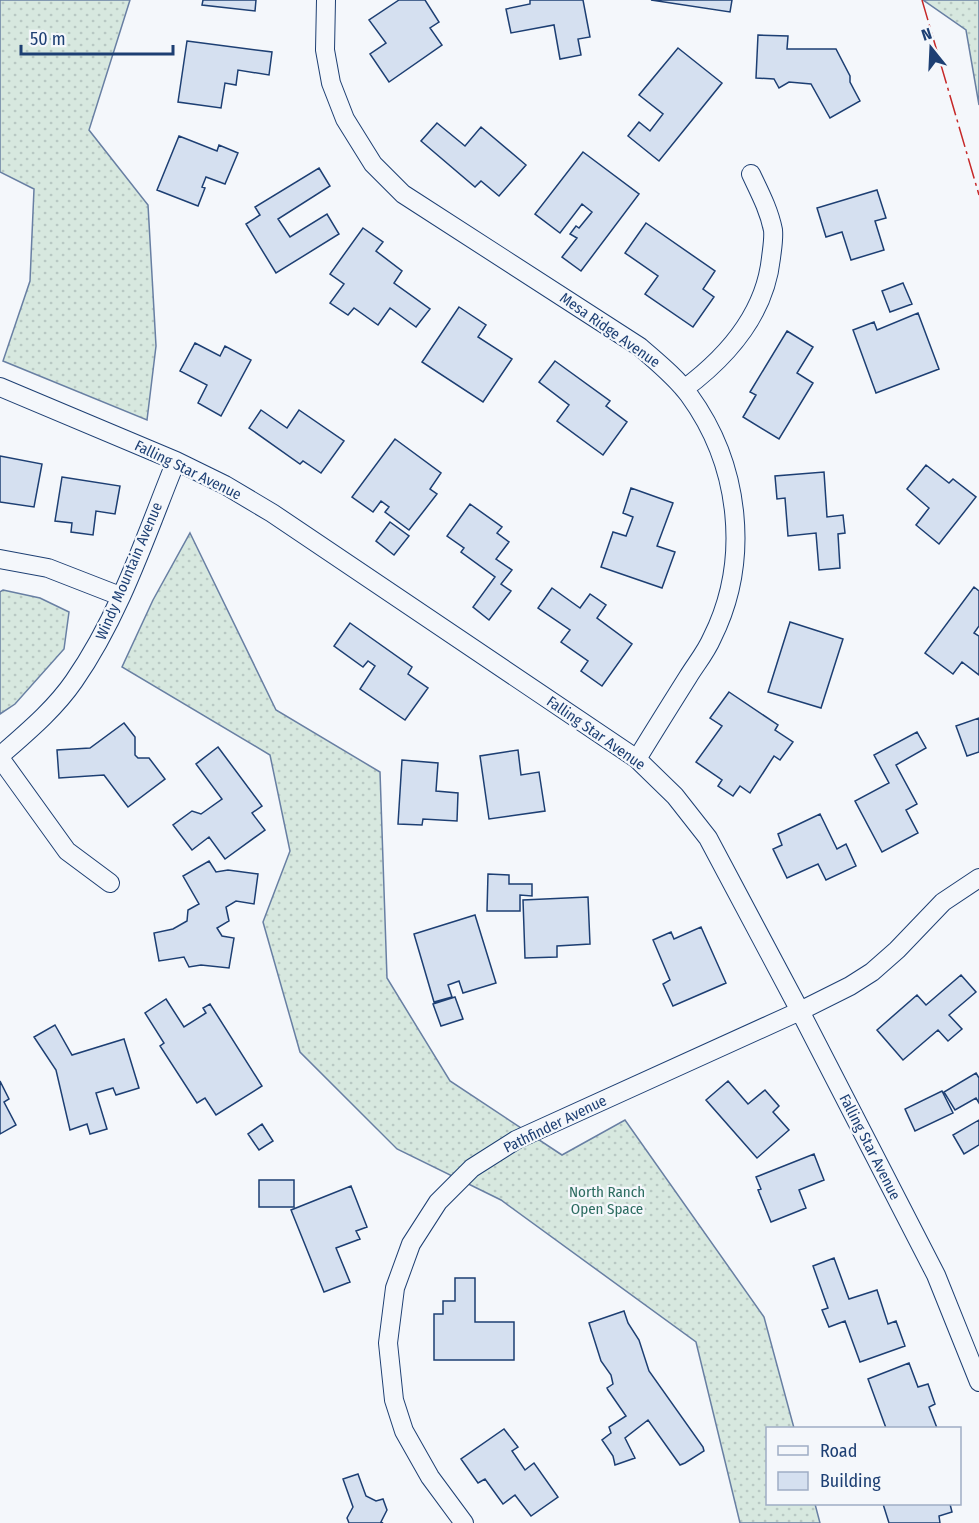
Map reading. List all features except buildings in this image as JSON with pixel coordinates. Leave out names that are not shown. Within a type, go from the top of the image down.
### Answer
[{"type":"street","name":"Mesa Ridge Avenue","points":[[326,0],[325,50],[331,83],[345,119],[373,164],[403,194],[640,347],[684,389],[713,434],[729,478],[736,525],[734,567],[726,604],[712,639],[637,759]]},
{"type":"street","points":[[684,389],[710,369],[735,342],[755,311],[769,278],[773,233],[767,209],[751,174]]},
{"type":"street","name":"Falling Star Avenue","points":[[0,387],[176,461],[225,485],[272,513],[637,759],[675,796],[708,838],[800,1011],[936,1275],[979,1382]]},
{"type":"street","name":"Windy Mountain Avenue","points":[[0,757],[42,719],[73,683],[97,646],[176,461]]},
{"type":"street","points":[[0,559],[48,568],[120,596]]},
{"type":"street","points":[[0,757],[67,851],[110,883]]},
{"type":"street","name":"Pathfinder Avenue","points":[[464,1523],[430,1477],[404,1431],[394,1400],[388,1343],[395,1288],[411,1244],[438,1202],[471,1168],[516,1140],[850,986],[872,972],[897,950],[943,902],[979,878]]},
{"type":"green space","points":[[0,0],[130,0],[89,130],[148,205],[156,346],[147,420],[3,361],[30,281],[34,189],[0,172]]},
{"type":"green space","points":[[923,0],[979,0],[979,105],[966,30]]},
{"type":"green space","name":"North Ranch Open Space","points":[[190,533],[276,710],[380,772],[387,978],[450,1081],[562,1155],[625,1120],[764,1317],[794,1427],[766,1427],[766,1505],[815,1505],[820,1523],[740,1523],[696,1342],[501,1200],[397,1149],[300,1052],[263,922],[290,851],[270,755],[122,667],[153,600]]},
{"type":"green space","points":[[3,590],[40,598],[69,612],[64,649],[15,704],[0,714],[0,592]]},
{"type":"power","points":[[922,0],[979,195]]}]
